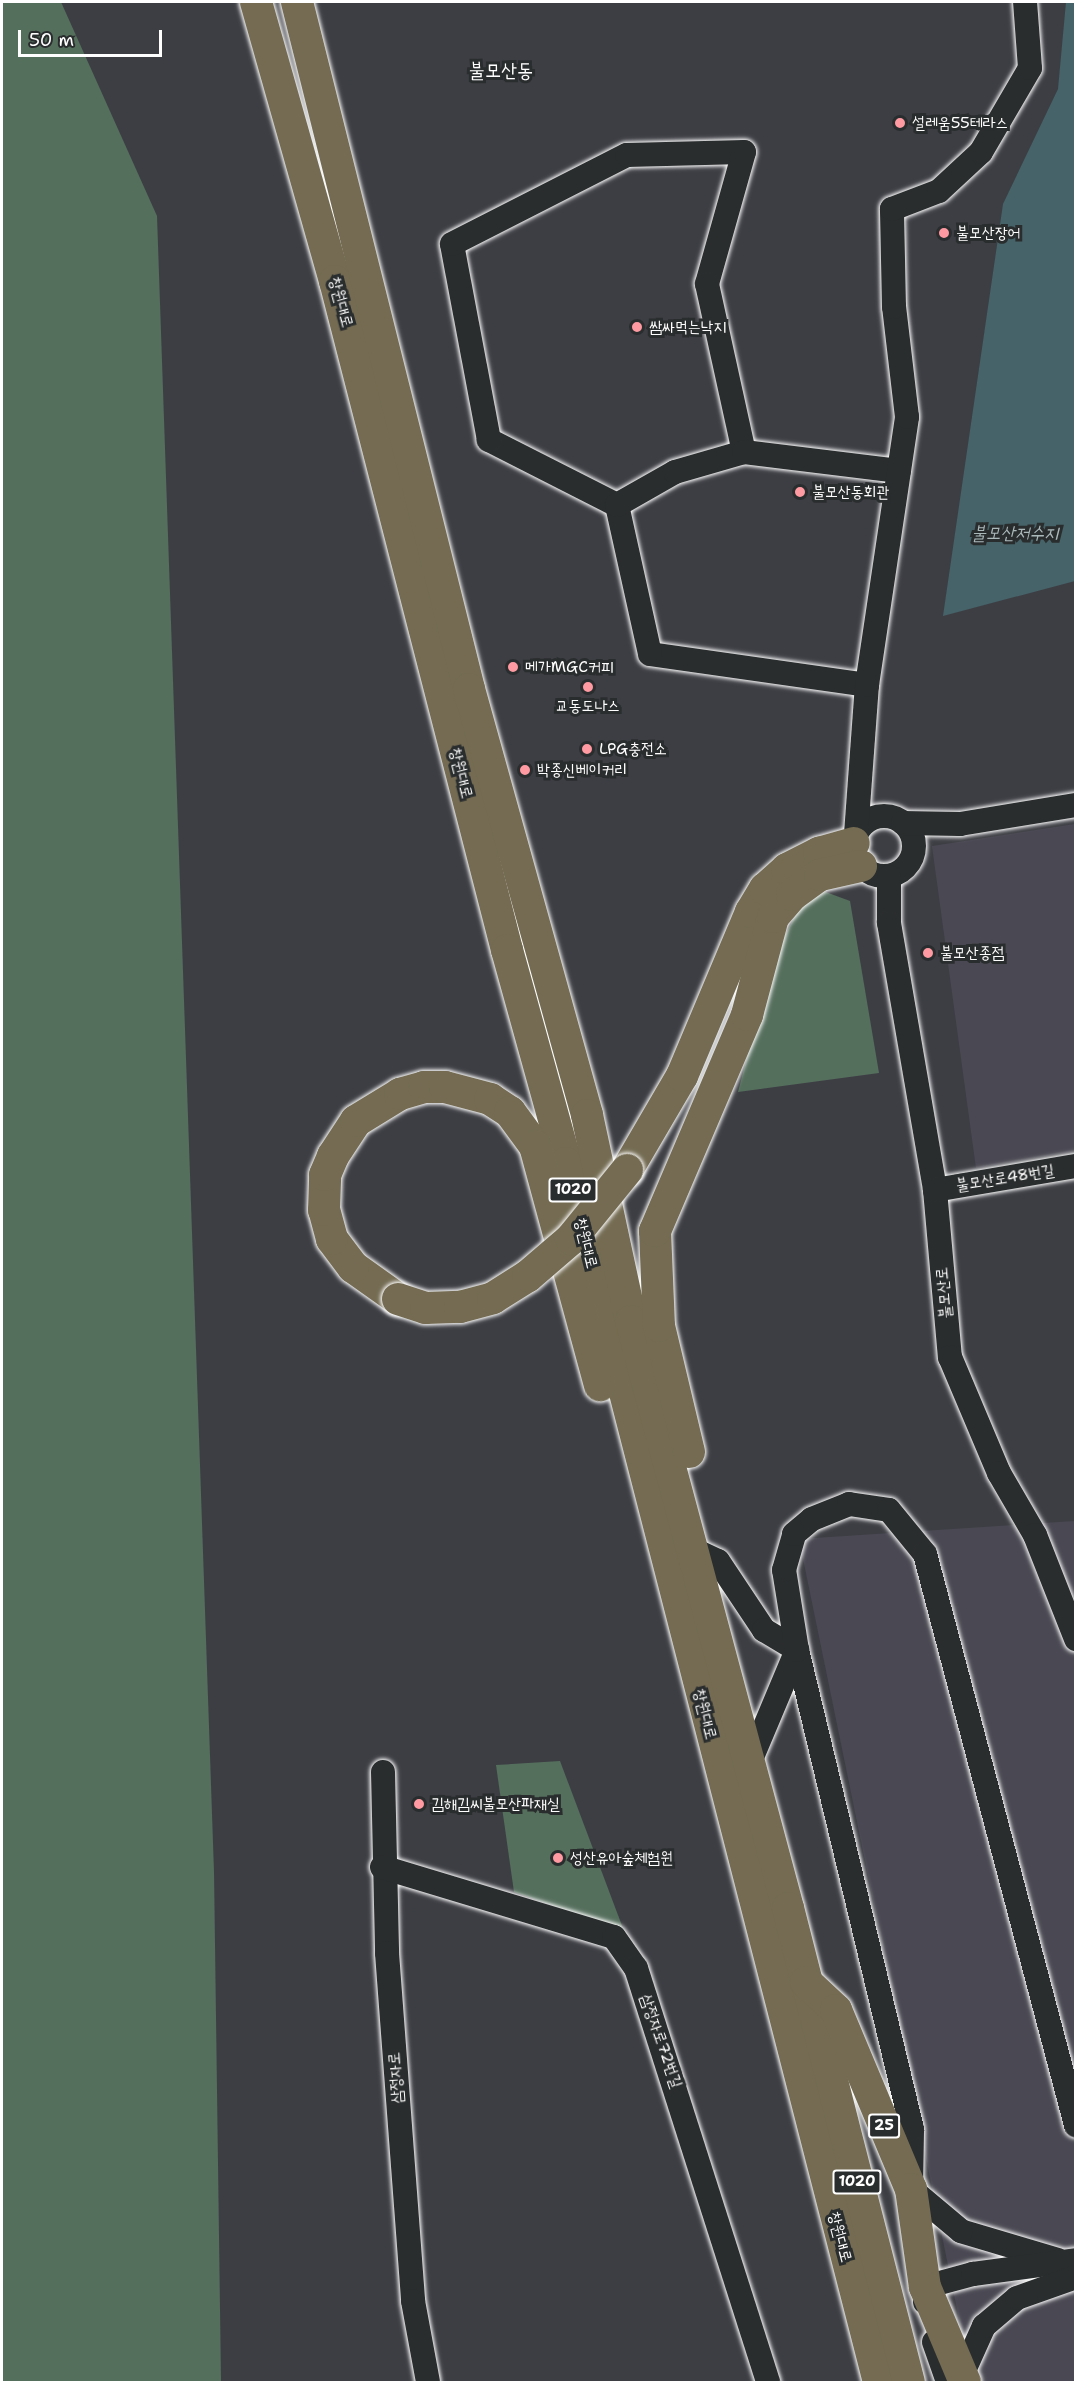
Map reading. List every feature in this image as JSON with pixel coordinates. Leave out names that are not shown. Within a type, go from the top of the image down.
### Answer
[{"type":"main road","name":"창원대로","points":[[256,2],[335,281],[879,2382]]},
{"type":"main road","name":"창원대로","points":[[297,2],[470,689],[587,1115],[632,1321],[750,1762],[909,2382]]},
{"type":"main road","points":[[650,1495],[621,1462],[535,1146],[510,1112],[490,1099],[445,1087],[424,1087],[400,1094],[356,1121],[333,1156],[325,1175],[324,1210],[332,1239],[353,1267],[398,1299],[426,1308],[460,1307],[493,1298],[528,1276],[571,1239],[627,1170],[682,1076],[750,912],[765,889],[787,869],[819,853],[866,859]]},
{"type":"main road","points":[[692,1542],[704,1514],[659,1326],[655,1231],[747,1015],[773,917],[792,895],[820,875],[866,859]]},
{"type":"main road","name":"25","points":[[806,1982],[836,2010],[910,2189],[925,2287],[958,2380]]},
{"type":"street","name":"불모산로","points":[[1025,2],[1030,68],[981,152],[939,191],[892,209],[894,307],[907,417],[867,685],[859,764],[866,859],[889,923],[935,1190],[950,1357],[999,1473],[1035,1535],[1076,1639]]},
{"type":"street","points":[[617,505],[489,440],[452,244],[627,155],[744,152],[707,284],[744,452]]},
{"type":"street","points":[[617,505],[675,472],[744,452],[899,471]]},
{"type":"street","points":[[617,505],[650,654],[867,685]]},
{"type":"street","points":[[859,764],[876,817],[866,859],[899,873],[912,858],[960,824]]},
{"type":"street","points":[[876,817],[886,816],[903,823],[960,824],[1076,805]]},
{"type":"street","points":[[903,823],[914,839],[912,858]]},
{"type":"street","name":"불모산로48번길","points":[[935,1190],[1076,1166]]},
{"type":"street","points":[[1067,2260],[961,2230],[910,2189],[912,2129],[797,1650],[784,1570],[794,1534],[812,1520],[849,1503],[889,1510],[925,1554],[1076,2126]]},
{"type":"street","points":[[692,1542],[718,1560],[764,1630],[797,1650]]},
{"type":"street","points":[[750,1762],[797,1650]]},
{"type":"street","name":"삼정자로","points":[[383,1772],[382,1867],[413,2301],[428,2382]]},
{"type":"street","name":"삼정자로72번길","points":[[382,1867],[614,1937],[636,1968],[768,2382]]},
{"type":"street","points":[[925,2287],[973,2274],[1067,2260]]},
{"type":"street","points":[[958,2380],[984,2325],[1017,2298],[1076,2277]]},
{"type":"shaded area","points":[[1075,824],[1075,1151],[976,1168],[932,846]]},
{"type":"shaded area","points":[[1075,1521],[1075,2382],[972,2382],[799,1539]]},
{"type":"green space","points":[[2,2],[61,2],[157,216],[214,1872],[221,2382],[2,2382]]},
{"type":"green space","points":[[823,891],[850,901],[879,1073],[738,1092],[772,961],[799,908]]},
{"type":"green space","points":[[560,1761],[624,1931],[514,1892],[496,1765]]},
{"type":"water","name":"불모산저수지","points":[[1066,2],[1076,2],[1075,581],[943,616],[1003,204],[1058,89]]},
{"type":"place","name":"설레움55테라스","points":[[900,123]]},
{"type":"place","name":"불모산장어","points":[[944,233]]},
{"type":"place","name":"쌈싸먹는낙지","points":[[637,327]]},
{"type":"place","name":"불모산동회관","points":[[800,492]]},
{"type":"place","name":"메가MGC커피","points":[[513,667]]},
{"type":"place","name":"교동도나스","points":[[588,687]]},
{"type":"place","name":"LPG충전소","points":[[587,749]]},
{"type":"place","name":"박종신베이커리","points":[[525,770]]},
{"type":"place","name":"불모산종점","points":[[928,953]]},
{"type":"place","name":"김해김씨불모산파재실","points":[[419,1804]]},
{"type":"place","name":"성산유아숲체험원","points":[[558,1858]]},
{"type":"district","name":"불모산동","points":[[501,70]]}]
